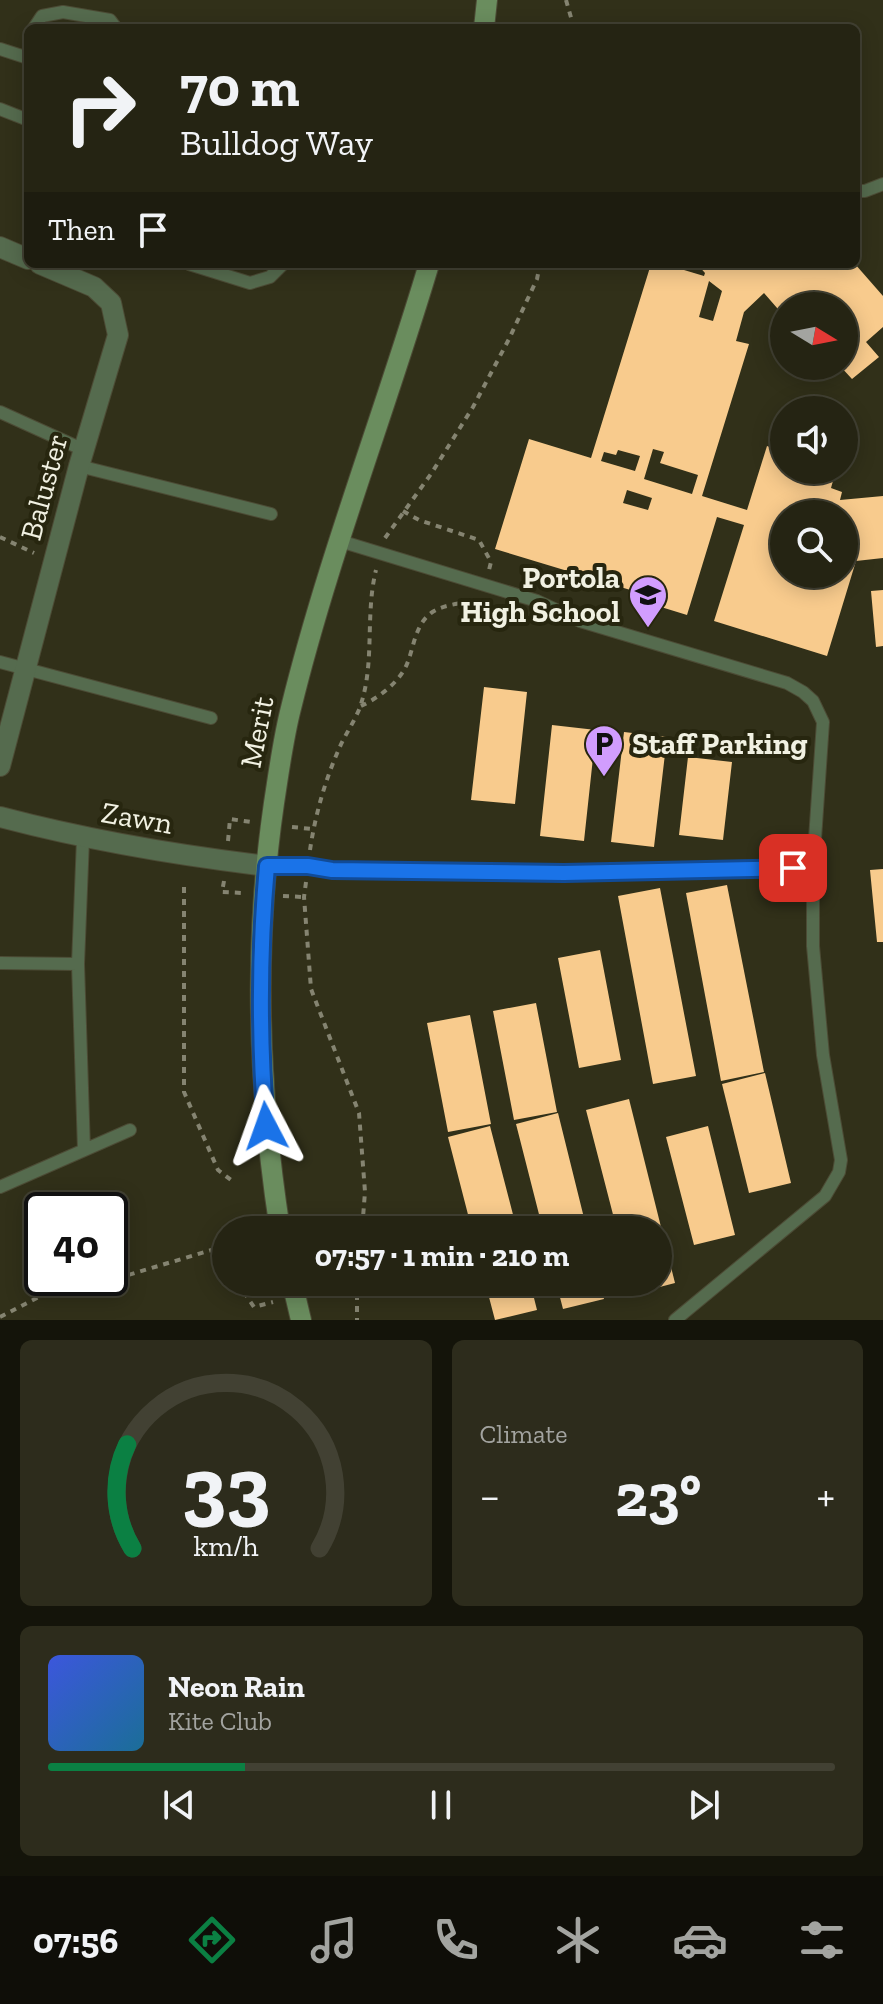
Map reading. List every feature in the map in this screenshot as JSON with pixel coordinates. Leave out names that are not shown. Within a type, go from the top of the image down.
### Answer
[{"type":"street","points":[[484,24],[487,0]]},
{"type":"street","points":[[0,247],[24,257]]},
{"type":"street","name":"Baluster","points":[[0,766],[118,335],[111,303],[94,287],[49,268]]},
{"type":"street","name":"Merit","points":[[278,1216],[268,1151],[259,1026],[262,926],[281,756],[290,710],[340,541],[428,268]]},
{"type":"street","name":"Zawn","points":[[0,817],[83,839],[174,855],[267,866]]},
{"type":"street","points":[[295,1296],[301,1320]]},
{"type":"lane","points":[[37,24],[42,16],[63,12],[110,20],[113,24]]},
{"type":"lane","points":[[1,52],[24,57]]},
{"type":"lane","points":[[0,109],[24,118]]},
{"type":"lane","points":[[860,191],[883,184]]},
{"type":"lane","points":[[202,268],[250,283],[270,277],[279,268]]},
{"type":"lane","points":[[0,412],[82,458],[271,514]]},
{"type":"lane","points":[[340,541],[537,601],[580,621],[787,683],[803,692],[819,711],[824,736],[813,868],[815,983],[823,1055],[840,1147],[839,1172],[825,1196],[675,1320]]},
{"type":"lane","points":[[0,662],[211,718]]},
{"type":"lane","points":[[83,839],[78,964],[84,1150]]},
{"type":"lane","points":[[267,866],[308,866],[332,870],[564,873],[813,868]]},
{"type":"lane","points":[[0,963],[78,964]]},
{"type":"lane","points":[[0,1187],[130,1130]]},
{"type":"path","points":[[566,0],[573,24]]},
{"type":"path","points":[[363,1216],[365,1192],[359,1113],[311,989],[304,897],[313,829],[338,750],[361,706],[368,669],[368,615],[385,536],[431,474],[473,407],[509,339],[539,268]]},
{"type":"path","points":[[361,706],[374,700],[406,667],[418,630],[429,615],[446,606],[477,600],[491,562],[479,540],[419,520],[403,511]]},
{"type":"path","points":[[0,537],[55,562]]},
{"type":"path","points":[[184,887],[184,1092],[218,1170],[231,1180]]},
{"type":"path","points":[[128,1275],[212,1250]]},
{"type":"path","points":[[0,1317],[39,1296]]},
{"type":"path","points":[[247,1296],[254,1307],[278,1296]]},
{"type":"path","points":[[357,1296],[357,1320]]},
{"type":"building","points":[[650,268],[677,268],[704,276],[701,268],[858,268],[883,296],[883,327],[866,342],[879,357],[858,374],[858,292],[770,292],[770,300],[764,293],[744,312],[736,341],[749,344],[702,496],[747,510],[767,446],[770,447],[770,484],[832,484],[831,488],[842,492],[840,500],[770,500],[770,588],[848,588],[827,656],[714,621],[744,525],[717,517],[687,615],[635,599],[637,592],[495,549],[529,439],[591,458]],"holes":[[[709,281],[722,291],[713,321],[699,317]],[[653,449],[664,452],[660,463],[698,475],[692,494],[644,479]],[[618,450],[640,456],[635,471],[601,461],[604,452],[616,455]],[[627,490],[652,498],[648,510],[623,503]]]},
{"type":"building","points":[[883,496],[883,558],[858,561],[858,500],[840,500]]},
{"type":"building","points":[[883,590],[883,646],[876,647],[871,591]]},
{"type":"building","points":[[484,687],[527,692],[515,804],[471,800]]},
{"type":"building","points":[[552,725],[596,730],[584,841],[540,836]]},
{"type":"building","points":[[624,732],[667,737],[654,847],[611,842]]},
{"type":"building","points":[[688,757],[732,762],[723,840],[679,835]]},
{"type":"building","points":[[883,869],[883,942],[877,942],[870,870]]},
{"type":"building","points":[[727,885],[764,1072],[721,1081],[686,893]]},
{"type":"building","points":[[660,888],[696,1076],[653,1084],[618,896]]},
{"type":"building","points":[[600,950],[621,1060],[579,1068],[558,958]]},
{"type":"building","points":[[536,1003],[557,1112],[514,1120],[493,1011]]},
{"type":"building","points":[[470,1015],[491,1124],[448,1132],[427,1023]]},
{"type":"building","points":[[765,1073],[791,1183],[749,1193],[722,1084]]},
{"type":"building","points":[[629,1099],[658,1216],[613,1216],[586,1110]]},
{"type":"building","points":[[558,1113],[584,1216],[539,1216],[516,1124]]},
{"type":"building","points":[[490,1126],[513,1216],[468,1216],[448,1137]]},
{"type":"building","points":[[708,1126],[735,1235],[694,1245],[666,1137]]},
{"type":"building","points":[[489,1296],[534,1296],[537,1310],[495,1320]]},
{"type":"building","points":[[560,1296],[603,1296],[604,1299],[563,1309]]},
{"type":"place","name":"Portola High School","points":[[648,629]]},
{"type":"place","name":"Staff Parking","points":[[604,778]]},
{"type":"route","points":[[266,1126],[259,1026],[267,866],[308,866],[332,870],[564,873],[793,868]]}]
